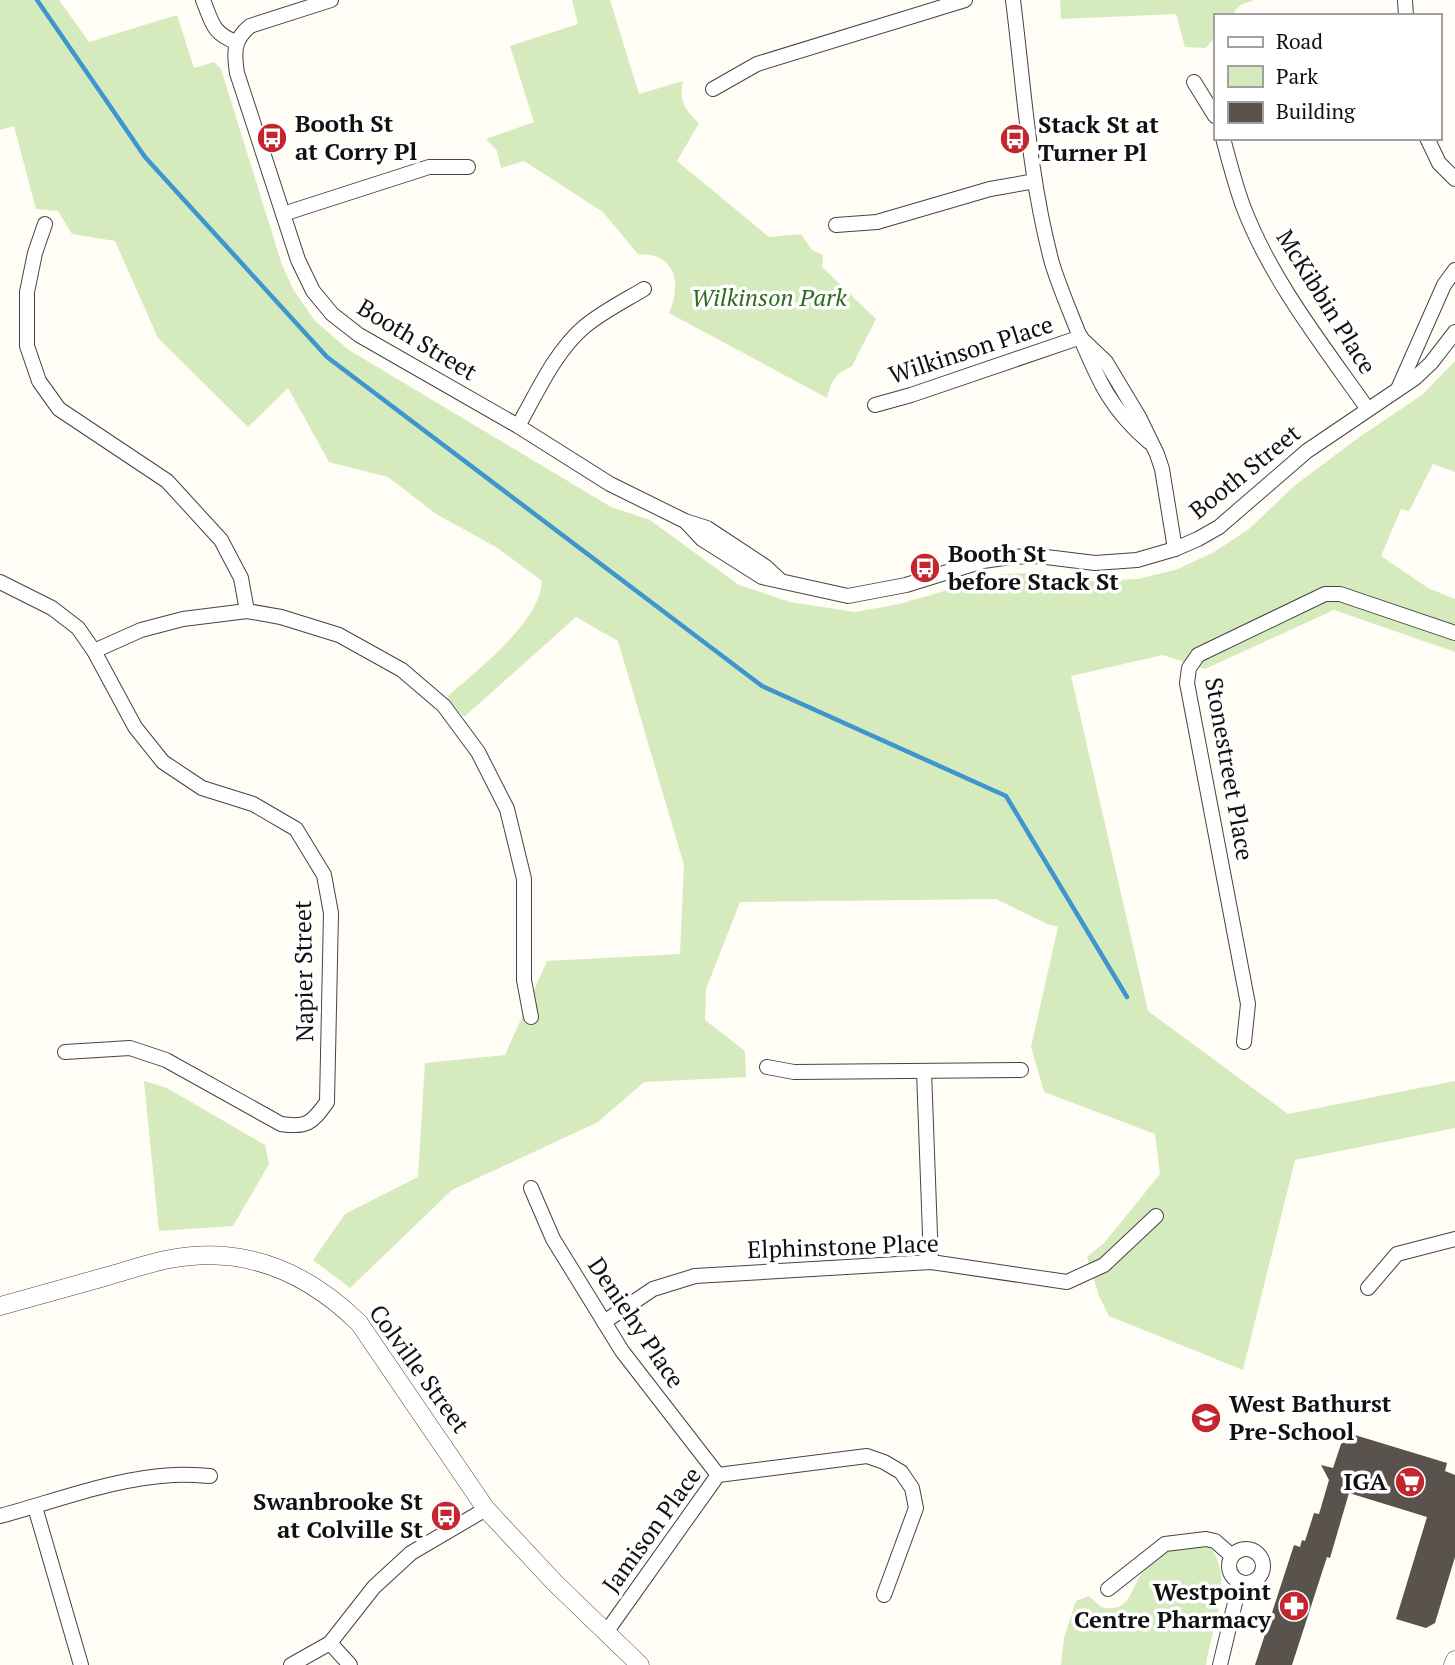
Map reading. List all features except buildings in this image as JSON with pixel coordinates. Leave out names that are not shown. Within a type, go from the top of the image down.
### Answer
[{"type":"street","points":[[203,0],[215,30],[235,48],[241,33],[250,26],[331,0]]},
{"type":"street","points":[[713,89],[757,64],[965,0]]},
{"type":"street","points":[[1013,0],[1035,181],[1053,264],[1092,369],[1128,424],[1149,442],[1162,470],[1175,549]]},
{"type":"street","name":"Booth Street","points":[[235,48],[237,72],[298,260],[313,291],[332,314],[359,335],[518,426],[610,484],[685,521],[702,539],[762,577],[781,582],[848,596],[906,586],[992,559],[1038,556],[1117,563],[1175,549],[1219,527],[1307,451],[1367,408],[1397,391],[1431,363],[1455,331]]},
{"type":"street","points":[[1194,82],[1214,114]]},
{"type":"street","name":"McKibbin Place","points":[[1224,140],[1243,206],[1274,270],[1308,326],[1367,408]]},
{"type":"street","points":[[1428,140],[1439,163],[1455,179]]},
{"type":"street","points":[[283,214],[429,167],[468,167]]},
{"type":"street","points":[[836,225],[877,222],[990,189],[1035,181]]},
{"type":"street","points":[[44,224],[27,292],[27,346],[39,381],[59,409],[167,481],[221,540],[241,578],[247,611]]},
{"type":"street","points":[[1397,391],[1444,285],[1455,270]]},
{"type":"street","points":[[518,426],[554,363],[584,327],[644,289]]},
{"type":"street","name":"Wilkinson Place","points":[[875,405],[1081,337]]},
{"type":"street","name":"Napier Street","points":[[0,582],[52,608],[78,628],[94,651],[135,727],[163,762],[202,788],[253,804],[296,830],[324,875],[331,913],[327,1102],[314,1120],[299,1127],[281,1124],[166,1060],[130,1048],[65,1052]]},
{"type":"street","name":"Stonestreet Place","points":[[1244,1042],[1248,1004],[1187,682],[1189,668],[1198,655],[1325,594],[1340,594],[1455,633]]},
{"type":"street","points":[[94,651],[141,630],[183,619],[247,611],[281,617],[339,635],[402,670],[444,706],[478,752],[507,808],[524,878],[524,979],[531,1017]]},
{"type":"street","points":[[767,1067],[794,1072],[1021,1070]]},
{"type":"street","points":[[923,1071],[931,1262]]},
{"type":"street","name":"Deniehy Place","points":[[531,1188],[553,1239],[622,1351],[718,1475]]},
{"type":"street","name":"Elphinstone Place","points":[[604,1322],[653,1289],[695,1276],[931,1262],[1067,1282],[1104,1265],[1156,1216]]},
{"type":"street","points":[[1368,1288],[1398,1254],[1455,1239]]},
{"type":"street","name":"Colville Street","points":[[0,1306],[171,1258],[223,1256],[252,1259],[281,1268],[335,1299],[359,1323],[486,1509],[554,1582],[640,1665]]},
{"type":"street","name":"Jamison Place","points":[[607,1631],[718,1475],[867,1456],[901,1472],[912,1488],[916,1508],[884,1595]]},
{"type":"street","points":[[0,1516],[155,1476],[210,1476]]},
{"type":"street","points":[[35,1507],[81,1665]]},
{"type":"street","points":[[291,1665],[330,1643],[374,1587],[411,1553],[486,1509]]},
{"type":"street","points":[[1108,1589],[1165,1544],[1206,1539],[1215,1541],[1232,1556]]},
{"type":"street","points":[[1241,1550],[1256,1552],[1262,1561],[1259,1577],[1251,1583],[1240,1582],[1230,1571],[1232,1556],[1241,1550]]},
{"type":"street","points":[[1220,1665],[1240,1582]]},
{"type":"street","points":[[330,1643],[350,1665]]},
{"type":"street","points":[[1453,1665],[1455,1660]]},
{"type":"green space","points":[[0,0],[59,0],[89,42],[177,15],[194,68],[214,62],[221,69],[282,265],[293,289],[315,321],[349,350],[611,507],[650,520],[739,585],[790,602],[855,612],[899,604],[1003,574],[1035,573],[1093,581],[1138,579],[1178,569],[1214,552],[1249,529],[1294,486],[1422,395],[1455,361],[1455,472],[1433,464],[1409,511],[1401,509],[1381,556],[1428,588],[1455,599],[1455,652],[1334,610],[1205,669],[1163,655],[1071,676],[1148,1011],[1288,1114],[1455,1081],[1455,1128],[1295,1160],[1243,1370],[1109,1316],[1099,1296],[1087,1257],[1105,1242],[1160,1174],[1155,1134],[1044,1092],[1031,1047],[1058,927],[996,899],[740,902],[706,989],[705,1020],[745,1051],[746,1077],[644,1082],[598,1122],[452,1190],[350,1288],[313,1260],[345,1214],[418,1177],[425,1063],[505,1055],[547,961],[680,954],[684,865],[618,641],[576,617],[464,717],[447,697],[490,660],[519,629],[539,597],[542,581],[496,547],[436,514],[388,477],[329,462],[288,388],[248,427],[158,338],[115,241],[72,234],[58,211],[36,209],[14,126],[0,130]]},
{"type":"green space","name":"Wilkinson Park","points":[[572,0],[610,0],[639,94],[683,81],[684,104],[699,123],[677,161],[769,237],[801,234],[812,250],[823,255],[822,267],[876,319],[852,366],[838,374],[831,384],[827,398],[669,313],[675,280],[669,266],[655,256],[638,254],[603,212],[524,161],[501,168],[497,151],[486,139],[534,122],[510,46],[578,24]]},
{"type":"green space","points":[[1060,0],[1254,0],[1240,5],[1233,14],[1214,14],[1214,38],[1206,48],[1185,47],[1176,14],[1061,19]]},
{"type":"green space","points":[[144,1081],[167,1088],[265,1145],[269,1164],[233,1226],[159,1231]]},
{"type":"green space","points":[[1208,1545],[1221,1572],[1221,1588],[1206,1665],[1061,1665],[1064,1638],[1076,1601],[1089,1596],[1101,1607],[1123,1605],[1140,1576],[1160,1555],[1179,1546]]},
{"type":"waterway","points":[[37,0],[145,157],[327,357],[762,686],[1006,796],[1127,997]]},
{"type":"place","name":"Booth St at Corry Pl","points":[[272,138]]},
{"type":"place","name":"Stack St at Turner Pl","points":[[1015,139]]},
{"type":"place","name":"Booth St before Stack St","points":[[925,568]]},
{"type":"place","name":"West Bathurst Pre-School","points":[[1206,1418]]},
{"type":"place","name":"IGA","points":[[1410,1482]]},
{"type":"place","name":"Swanbrooke St at Colville St","points":[[446,1516]]},
{"type":"place","name":"Westpoint Centre Pharmacy","points":[[1294,1606]]}]
